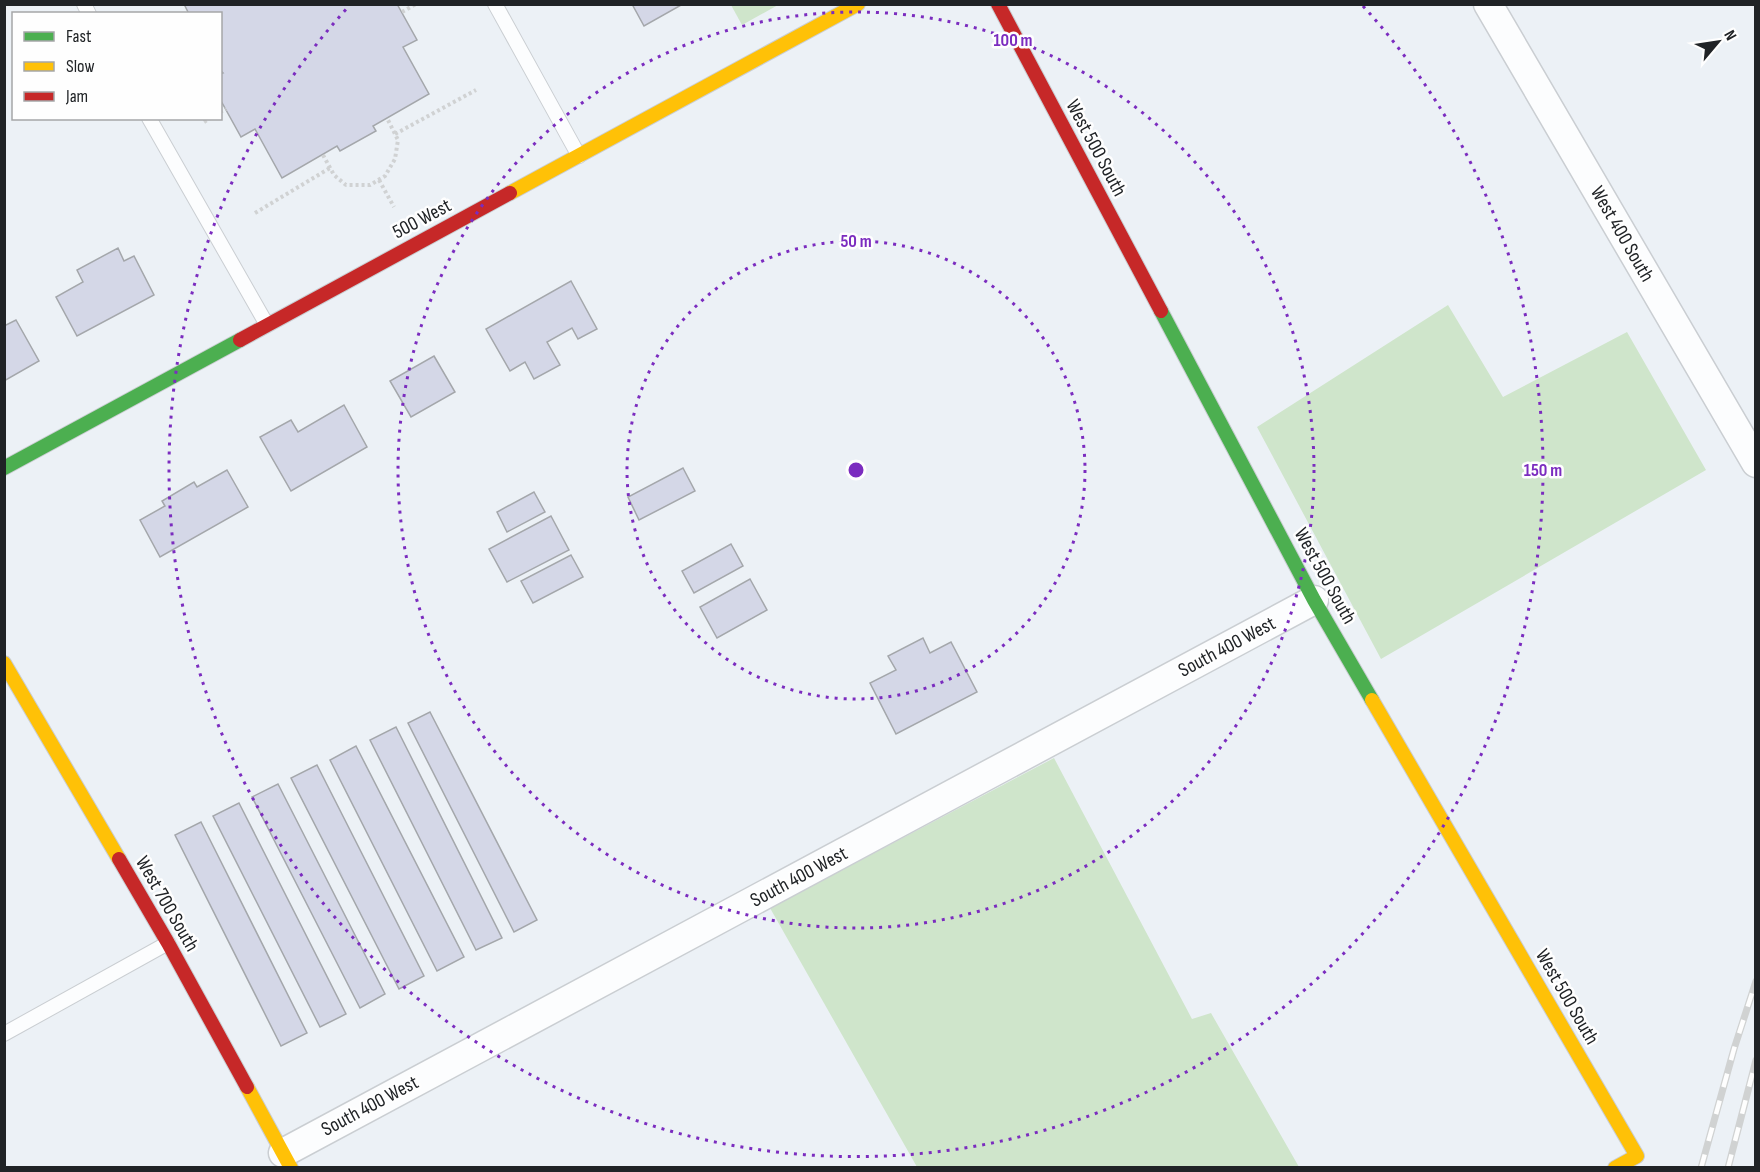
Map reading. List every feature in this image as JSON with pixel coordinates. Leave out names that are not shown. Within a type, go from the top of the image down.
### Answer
[{"type":"street","name":"500 West","points":[[4,468],[858,4]]},
{"type":"street","name":"West 500 South","points":[[998,4],[1314,600],[1637,1156],[1615,1167]]},
{"type":"street","name":"West 400 South","points":[[1488,4],[1755,463]]},
{"type":"street","name":"South 400 West","points":[[287,1160],[1314,600]]},
{"type":"street","name":"West 700 South","points":[[4,663],[168,943],[287,1160]]},
{"type":"lane","points":[[495,4],[579,156]]},
{"type":"lane","points":[[150,120],[267,325]]},
{"type":"lane","points":[[4,1034],[168,943]]},
{"type":"path","points":[[402,12],[416,4]]},
{"type":"path","points":[[395,134],[476,90]]},
{"type":"path","points":[[222,111],[226,109]]},
{"type":"path","points":[[323,155],[334,175],[346,186],[370,185],[379,180],[385,176],[395,159],[398,140],[387,118]]},
{"type":"path","points":[[255,213],[330,168]]},
{"type":"path","points":[[379,180],[394,207]]},
{"type":"green space","points":[[731,5],[778,5],[742,25]]},
{"type":"green space","points":[[1448,305],[1503,397],[1627,332],[1706,470],[1381,659],[1257,427]]},
{"type":"green space","points":[[1054,758],[1192,1019],[1211,1013],[1299,1167],[917,1167],[770,908]]},
{"type":"building","points":[[184,4],[397,4],[417,40],[403,47],[429,94],[373,126],[376,131],[340,151],[337,146],[282,178],[255,129],[241,137],[222,103],[222,12],[188,12]]},
{"type":"building","points":[[632,4],[683,4],[644,26]]},
{"type":"building","points":[[118,248],[124,261],[134,256],[154,295],[77,336],[56,297],[83,282],[77,270]]},
{"type":"building","points":[[571,281],[597,329],[578,339],[572,328],[547,342],[560,365],[534,379],[525,362],[510,371],[486,329]]},
{"type":"building","points":[[16,320],[39,361],[4,381],[4,326]]},
{"type":"building","points":[[434,356],[455,392],[411,417],[390,381]]},
{"type":"building","points":[[344,405],[367,447],[291,491],[260,437],[291,420],[298,432]]},
{"type":"building","points":[[683,468],[695,491],[639,520],[628,497]]},
{"type":"building","points":[[227,470],[248,507],[160,557],[140,520],[165,506],[162,501],[194,482],[197,487]]},
{"type":"building","points":[[534,492],[545,512],[507,532],[497,512]]},
{"type":"building","points":[[551,516],[569,550],[507,582],[489,549]]},
{"type":"building","points":[[731,544],[743,566],[694,593],[682,571]]},
{"type":"building","points":[[571,555],[583,577],[533,603],[521,581]]},
{"type":"building","points":[[750,579],[767,610],[717,638],[700,607]]},
{"type":"building","points":[[923,638],[930,653],[951,642],[977,692],[896,734],[870,683],[896,670],[888,656]]},
{"type":"building","points":[[430,712],[537,920],[514,932],[408,723]]},
{"type":"building","points":[[396,727],[502,938],[476,950],[370,740]]},
{"type":"building","points":[[356,746],[464,957],[437,971],[330,760]]},
{"type":"building","points":[[317,765],[424,976],[399,989],[291,778]]},
{"type":"building","points":[[278,784],[385,994],[360,1008],[252,797]]},
{"type":"building","points":[[239,803],[346,1014],[320,1027],[213,816]]},
{"type":"building","points":[[201,822],[307,1033],[281,1046],[175,835]]},
{"type":"railway","points":[[1701,1168],[1734,1049],[1756,981]]},
{"type":"railway","points":[[1728,1168],[1756,1060]]},
{"type":"traffic: fast","points":[[1161,311],[1314,600],[1372,700]]},
{"type":"traffic: fast","points":[[4,468],[240,340]]},
{"type":"traffic: slow","points":[[510,193],[858,4]]},
{"type":"traffic: slow","points":[[4,663],[119,859]]},
{"type":"traffic: slow","points":[[1372,700],[1637,1156],[1615,1168]]},
{"type":"traffic: slow","points":[[247,1087],[291,1168]]},
{"type":"traffic: jam","points":[[998,4],[1161,311]]},
{"type":"traffic: jam","points":[[240,340],[510,193]]},
{"type":"traffic: jam","points":[[119,859],[247,1087]]}]
